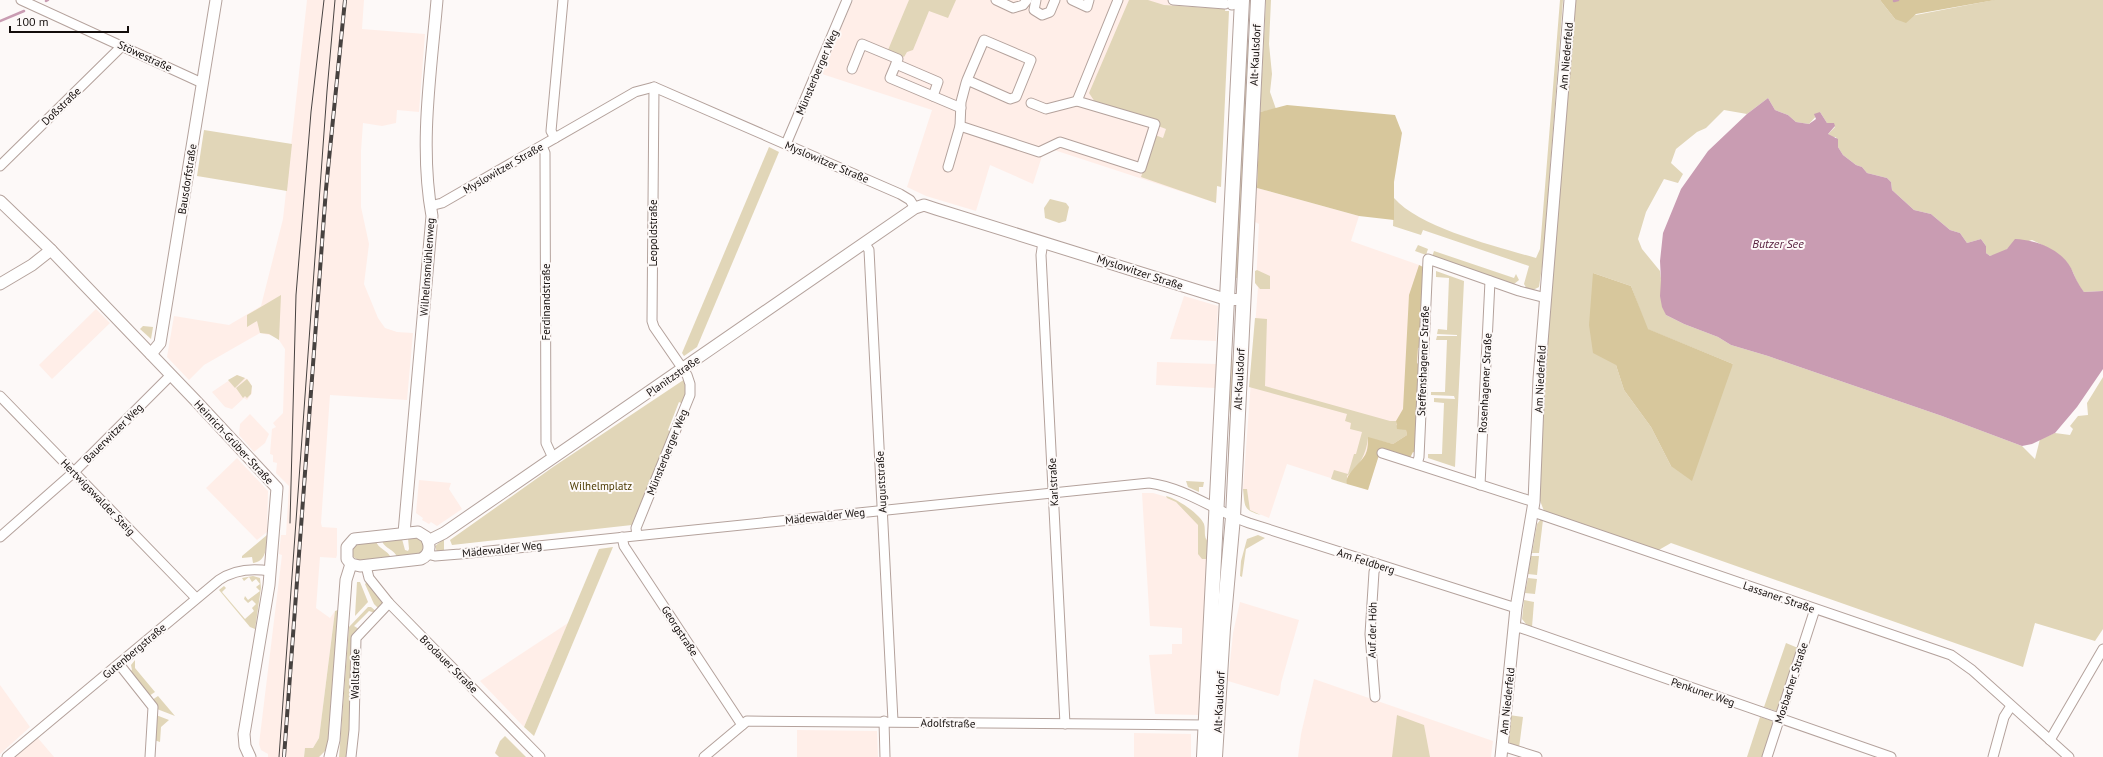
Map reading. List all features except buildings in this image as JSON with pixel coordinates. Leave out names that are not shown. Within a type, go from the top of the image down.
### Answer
[{"type":"main road","name":"Alt-Kaulsdorf","points":[[1216,757],[1223,632],[1233,517],[1258,0]]},
{"type":"main road","name":"Alt-Kaulsdorf","points":[[1204,757],[1228,300],[1233,2]]},
{"type":"street","name":"Stöwestraße","points":[[21,0],[202,83]]},
{"type":"street","name":"Bausdorfstraße","points":[[151,354],[160,343],[216,0]]},
{"type":"street","name":"Wilhelmsmühlenweg","points":[[404,533],[432,216],[427,187],[426,130],[437,0]]},
{"type":"street","points":[[555,138],[551,131],[563,0]]},
{"type":"street","name":"Münsterberger Weg","points":[[786,144],[848,0]]},
{"type":"street","points":[[996,0],[1018,8],[1023,6],[1027,0]]},
{"type":"street","points":[[1036,0],[1034,10],[1042,15],[1050,12],[1055,0]]},
{"type":"street","points":[[1072,0],[1087,7],[1089,0]]},
{"type":"street","points":[[1077,101],[1118,0]]},
{"type":"street","points":[[1173,0],[1233,2]]},
{"type":"street","name":"Am Niederfeld","points":[[1501,751],[1516,608],[1534,507],[1539,379],[1570,0]]},
{"type":"street","points":[[948,166],[960,126],[960,108],[967,80],[984,40],[1031,60],[1016,97]]},
{"type":"street","points":[[852,69],[862,44],[898,59],[890,78],[960,108]]},
{"type":"street","name":"Doßstraße","points":[[0,166],[122,46]]},
{"type":"street","points":[[896,64],[938,82],[933,96]]},
{"type":"street","points":[[960,126],[1027,150],[1039,152],[1060,142],[1141,168],[1155,124],[1077,101],[1046,109],[1016,97],[1010,99],[967,80]]},
{"type":"street","name":"Myslowitzer Straße","points":[[430,206],[442,203],[635,92],[654,87],[907,197],[915,208],[924,206],[1228,300],[1243,299]]},
{"type":"street","name":"Leopoldstraße","points":[[654,87],[652,321],[654,327],[683,369]]},
{"type":"street","name":"Ferdinandstraße","points":[[542,146],[545,153],[546,443],[553,458]]},
{"type":"street","name":"Heinrich-Grüber-Straße","points":[[0,201],[51,250],[172,375],[277,488],[270,571],[244,734],[245,746],[250,757]]},
{"type":"street","name":"Planitzstraße","points":[[428,541],[435,539],[865,244],[915,208]]},
{"type":"street","name":"Karlstraße","points":[[1043,242],[1041,255],[1065,724]]},
{"type":"street","name":"Auguststraße","points":[[865,244],[869,250],[882,510],[889,721],[885,757]]},
{"type":"street","points":[[0,284],[32,265],[51,250]]},
{"type":"street","name":"Steffenshagener Straße","points":[[1417,464],[1419,457],[1428,259],[1490,281]]},
{"type":"street","points":[[1490,281],[1546,298]]},
{"type":"street","name":"Rosenhagener Straße","points":[[1480,485],[1490,281]]},
{"type":"street","name":"Münsterberger Weg","points":[[637,535],[636,528],[690,395],[690,384],[683,369]]},
{"type":"street","name":"Bauerwitzer Weg","points":[[0,537],[74,472],[172,375]]},
{"type":"street","name":"Hertwigswalder Steig","points":[[0,396],[196,598]]},
{"type":"street","points":[[1382,453],[1480,485],[1534,507]]},
{"type":"street","name":"Mädewalder Weg","points":[[427,554],[436,556],[460,554],[1149,483],[1181,490],[1217,510]]},
{"type":"street","name":"Lassaner Straße","points":[[1534,507],[1816,610],[1951,656],[1963,662],[2069,757]]},
{"type":"street","name":"Am Feldberg","points":[[1217,510],[1233,517],[1516,608]]},
{"type":"street","points":[[418,532],[426,537],[428,541],[427,554],[420,559],[355,566],[347,559],[346,551],[349,543],[354,539],[418,532]]},
{"type":"street","name":"Georgstraße","points":[[622,537],[624,546],[742,725]]},
{"type":"street","points":[[330,757],[334,740],[346,580],[351,564]]},
{"type":"street","name":"Auf der Höh","points":[[1375,697],[1370,634],[1374,572],[1377,564]]},
{"type":"street","name":"Brodauer Straße","points":[[366,566],[369,578],[389,603],[540,757]]},
{"type":"street","name":"Gutenbergstraße","points":[[7,757],[196,598],[232,573],[253,569],[270,571]]},
{"type":"street","name":"Wallstraße","points":[[351,757],[354,730],[356,638],[389,603]]},
{"type":"street","name":"Mosbacher Straße","points":[[1767,757],[1816,610]]},
{"type":"street","name":"Penkuner Weg","points":[[1514,628],[1528,630],[1892,757]]},
{"type":"street","points":[[2050,740],[2103,650]]},
{"type":"street","points":[[119,664],[153,706],[150,757]]},
{"type":"street","points":[[1993,757],[2004,717],[2011,706]]},
{"type":"street","name":"Adolfstraße","points":[[704,757],[747,720],[1206,725]]},
{"type":"street","points":[[1501,751],[1538,757]]},
{"type":"shaded area","points":[[307,0],[364,0],[362,29],[425,34],[419,112],[397,110],[396,123],[382,126],[363,123],[361,151],[361,207],[369,244],[364,284],[378,318],[385,328],[397,332],[413,333],[407,400],[330,395],[321,523],[322,527],[337,528],[337,555],[336,558],[320,557],[316,608],[330,618],[335,611],[319,738],[313,748],[305,748],[304,757],[268,757],[268,754],[261,750],[259,744],[282,555],[279,554],[281,535],[286,535],[289,486],[276,473],[277,463],[273,462],[273,455],[270,454],[272,429],[276,427],[273,423],[283,413],[285,349],[279,340],[274,336],[260,333],[204,365],[189,380],[167,357],[174,316],[229,325],[261,306],[283,219]]},
{"type":"shaded area","points":[[853,0],[1226,0],[1216,203],[1045,147],[1033,184],[990,165],[976,211],[926,196],[907,187],[932,110],[822,74]]},
{"type":"shaded area","points":[[1880,0],[1995,0],[1916,14],[1906,23],[1895,19]]},
{"type":"shaded area","points":[[1287,105],[1395,115],[1402,133],[1394,182],[1394,220],[1359,216],[1257,188],[1260,112]]},
{"type":"shaded area","points":[[1257,188],[1359,216],[1351,241],[1422,266],[1413,452],[1368,438],[1378,457],[1368,490],[1287,464],[1269,518],[1250,510],[1247,490],[1243,489],[1258,287],[1256,285],[1259,224],[1255,222]]},
{"type":"shaded area","points":[[1419,265],[1425,268],[1421,347],[1418,348],[1417,363],[1421,366],[1416,453],[1413,452],[1409,460],[1379,455],[1368,490],[1347,484],[1347,480],[1348,476],[1366,453],[1368,447],[1368,437],[1393,444],[1407,435],[1406,430],[1397,429],[1396,421],[1403,409],[1409,295]]},
{"type":"shaded area","points":[[1593,273],[1631,286],[1648,329],[1733,364],[1692,481],[1671,466],[1651,427],[1624,390],[1616,365],[1593,353],[1589,325]]},
{"type":"shaded area","points":[[1184,296],[1218,306],[1216,341],[1170,339]]},
{"type":"shaded area","points":[[96,309],[110,323],[52,379],[39,365]]},
{"type":"shaded area","points":[[1157,362],[1216,364],[1215,388],[1156,385]]},
{"type":"shaded area","points":[[237,375],[247,379],[250,382],[252,393],[247,400],[244,398],[232,409],[225,407],[212,392]]},
{"type":"shaded area","points":[[250,414],[269,434],[265,443],[254,452],[239,435],[240,424]]},
{"type":"shaded area","points":[[237,458],[268,491],[267,532],[257,540],[206,488]]},
{"type":"shaded area","points":[[419,480],[451,483],[449,489],[462,509],[437,526],[431,522],[429,524],[422,520],[423,518],[416,513]]},
{"type":"shaded area","points":[[1142,493],[1153,493],[1177,500],[1201,520],[1204,524],[1205,539],[1208,539],[1199,715],[1155,714],[1149,655],[1172,654],[1172,644],[1182,644],[1182,628],[1150,626]]},
{"type":"shaded area","points":[[1240,602],[1299,620],[1278,696],[1228,681],[1233,633]]},
{"type":"shaded area","points":[[568,623],[524,727],[480,681]]},
{"type":"shaded area","points":[[1314,679],[1493,741],[1491,757],[1298,757],[1301,734]]},
{"type":"shaded area","points":[[0,685],[30,727],[0,754]]},
{"type":"shaded area","points":[[797,730],[877,731],[878,757],[797,757]]},
{"type":"shaded area","points":[[1134,733],[1191,734],[1191,757],[1134,757]]},
{"type":"shaded area","points":[[37,737],[54,757],[14,757]]},
{"type":"green space","points":[[909,0],[956,0],[948,18],[929,11],[913,50],[907,52],[904,57],[888,50]]},
{"type":"green space","points":[[1129,0],[1148,0],[1164,5],[1225,9],[1225,11],[1229,11],[1221,187],[1217,186],[1216,203],[1141,177],[1155,135],[1163,138],[1166,129],[1095,102],[1089,93]]},
{"type":"green space","points":[[1266,0],[1271,0],[1269,44],[1272,74],[1270,92],[1276,109],[1260,112]]},
{"type":"green space","points":[[1560,0],[1563,0],[1543,260],[1539,287],[1533,290],[1527,289],[1524,284],[1529,266],[1423,230],[1421,235],[1393,226],[1394,198],[1406,209],[1440,227],[1481,242],[1536,258],[1540,249]]},
{"type":"green space","points":[[1576,0],[1880,0],[1895,19],[1994,0],[2103,0],[2103,291],[2084,292],[2067,262],[2063,258],[2032,240],[2011,246],[2002,253],[1990,256],[1986,253],[1986,246],[1981,239],[1967,243],[1960,233],[1950,230],[1931,214],[1914,210],[1892,190],[1891,182],[1887,178],[1867,173],[1862,167],[1856,165],[1843,155],[1838,147],[1836,137],[1830,137],[1828,134],[1835,127],[1832,123],[1827,123],[1820,112],[1809,124],[1796,122],[1788,115],[1775,110],[1768,98],[1747,114],[1724,110],[1706,128],[1697,132],[1676,149],[1671,163],[1683,174],[1678,183],[1664,179],[1646,212],[1638,239],[1642,249],[1660,271],[1666,315],[1684,324],[1718,337],[1731,345],[1768,356],[1942,416],[2022,446],[2035,459],[2040,439],[2055,433],[2070,435],[2073,429],[2070,426],[2078,416],[2088,415],[2087,403],[2103,377],[2103,629],[2095,641],[2035,623],[2023,667],[1671,543],[1657,551],[1544,511],[1539,498],[1547,343]],"holes":[[[1593,273],[1631,286],[1647,329],[1733,364],[1671,466],[1651,427],[1624,390],[1616,365]]]},
{"type":"green space","points":[[1248,15],[1248,39],[1250,52],[1239,278],[1233,278]]},
{"type":"green space","points":[[204,130],[292,144],[287,191],[197,176]]},
{"type":"green space","points":[[769,147],[779,152],[697,347],[684,356],[682,353]]},
{"type":"green space","points":[[1050,199],[1066,203],[1069,207],[1066,221],[1059,223],[1045,218],[1044,208]]},
{"type":"green space","points":[[1418,245],[1428,249],[1426,255],[1415,251]]},
{"type":"green space","points":[[1434,251],[1514,278],[1516,274],[1519,280],[1514,284],[1432,257]]},
{"type":"green space","points":[[1257,270],[1270,276],[1270,289],[1260,289],[1255,283],[1255,271]]},
{"type":"green space","points":[[1436,271],[1464,281],[1455,467],[1428,458],[1428,454],[1442,454],[1444,403],[1434,402],[1434,398],[1455,399],[1454,396],[1431,395],[1431,392],[1445,392],[1447,340],[1436,340],[1437,336],[1457,336],[1437,334],[1438,329],[1447,330],[1449,278],[1436,277]]},
{"type":"green space","points":[[281,295],[279,340],[269,334],[260,333],[257,321],[247,327],[247,315]]},
{"type":"green space","points":[[1255,318],[1267,319],[1265,386],[1390,421],[1396,421],[1396,425],[1406,430],[1407,435],[1393,444],[1368,438],[1366,450],[1362,459],[1347,476],[1347,484],[1331,479],[1334,470],[1348,474],[1354,454],[1356,454],[1362,432],[1350,429],[1351,423],[1345,421],[1347,414],[1249,387]]},
{"type":"green space","points":[[143,326],[153,327],[151,339],[140,329]]},
{"type":"green space","points":[[1229,352],[1232,352],[1233,388],[1229,480],[1227,480],[1230,415],[1227,386]]},
{"type":"green space","points":[[237,375],[245,378],[235,388],[228,380]]},
{"type":"green space","points":[[247,379],[252,386],[251,394],[247,398],[245,396],[243,398],[236,388]]},
{"type":"green space","name":"Wilhelmplatz","points":[[685,379],[689,386],[683,404],[679,402],[668,430],[671,432],[632,525],[452,545],[450,540],[553,467]]},
{"type":"green space","points":[[1186,481],[1204,482],[1203,487],[1199,487],[1199,492],[1188,487]]},
{"type":"green space","points":[[1243,489],[1247,489],[1250,510],[1261,515],[1251,511],[1246,507]]},
{"type":"green space","points":[[1166,496],[1187,507],[1202,520],[1206,540],[1208,542],[1207,559],[1202,559],[1198,554],[1198,525],[1176,502],[1167,498]]},
{"type":"green space","points":[[1541,519],[1543,520],[1539,553],[1532,553],[1537,524]]},
{"type":"green space","points":[[267,535],[265,553],[261,560],[253,563],[252,557],[242,558],[242,556]]},
{"type":"green space","points":[[1258,535],[1265,538],[1246,549],[1242,577],[1240,576],[1241,561],[1247,539]]},
{"type":"green space","points":[[408,538],[417,538],[422,540],[424,548],[420,554],[397,557],[394,552],[383,544],[382,541],[402,539],[405,550],[408,551]]},
{"type":"green space","points":[[444,539],[444,552],[437,552],[435,546]]},
{"type":"green space","points":[[376,541],[379,546],[390,555],[391,558],[360,561],[352,556],[352,551],[356,545],[363,542]]},
{"type":"green space","points":[[613,547],[534,736],[524,727],[599,549]]},
{"type":"green space","points":[[1531,556],[1539,556],[1537,575],[1528,574]]},
{"type":"green space","points":[[253,576],[260,578],[261,588],[255,629],[250,627],[219,590],[224,586],[226,588],[222,592],[245,619],[254,611],[252,608],[256,604],[252,600],[248,603],[244,599],[245,596],[248,600],[260,591],[256,587],[260,584],[256,579],[252,582],[249,577],[244,581],[242,578]]},
{"type":"green space","points":[[1528,578],[1537,579],[1535,594],[1525,593]]},
{"type":"green space","points":[[357,582],[360,582],[368,602],[355,616]]},
{"type":"green space","points":[[367,582],[384,603],[379,609],[374,604],[365,584]]},
{"type":"green space","points":[[1524,600],[1534,602],[1532,627],[1526,624],[1522,619]]},
{"type":"green space","points":[[368,607],[371,607],[377,612],[375,613],[369,611],[354,626],[359,629],[349,757],[339,757],[349,627]]},
{"type":"green space","points":[[338,610],[328,742],[325,751],[319,757],[304,757],[305,748],[313,748],[319,738],[335,611]]},
{"type":"green space","points":[[1786,643],[1798,648],[1779,712],[1764,707]]},
{"type":"green space","points":[[135,660],[135,668],[155,692],[149,696],[129,672],[132,670],[131,665]]},
{"type":"green space","points":[[158,696],[175,716],[157,709],[152,700]]},
{"type":"green space","points":[[156,715],[169,720],[161,727],[160,742],[154,740]]},
{"type":"green space","points":[[1397,715],[1424,725],[1430,757],[1392,757]]},
{"type":"green space","points":[[1509,715],[1523,717],[1519,748],[1510,744],[1508,739]]},
{"type":"green space","points":[[1760,717],[1773,721],[1764,757],[1747,757]]},
{"type":"green space","points":[[505,736],[526,757],[499,757],[495,753],[500,741]]},
{"type":"water","name":"Butzer See","points":[[1768,98],[1775,110],[1788,115],[1796,122],[1809,124],[1816,119],[1814,114],[1820,112],[1827,123],[1834,123],[1835,126],[1828,134],[1838,139],[1838,147],[1843,155],[1856,165],[1862,167],[1867,173],[1887,178],[1891,182],[1892,190],[1914,210],[1931,214],[1950,230],[1960,233],[1967,243],[1981,239],[1986,246],[1986,253],[1990,256],[2007,249],[2015,239],[2039,243],[2054,250],[2066,261],[2084,292],[2103,291],[2103,369],[2077,407],[2055,433],[2032,444],[2022,446],[1942,416],[1768,356],[1731,345],[1718,337],[1684,324],[1666,315],[1662,307],[1660,296],[1660,261],[1663,233],[1681,189],[1708,151],[1747,114]]},
{"type":"waterway","points":[[1894,1],[1898,0]]},
{"type":"waterway","points":[[0,21],[24,11]]},
{"type":"tram line","points":[[290,523],[296,295],[311,112],[324,0]]},
{"type":"tram line","points":[[279,757],[327,91],[335,0]]},
{"type":"railway","points":[[284,757],[326,189],[345,0]]}]
